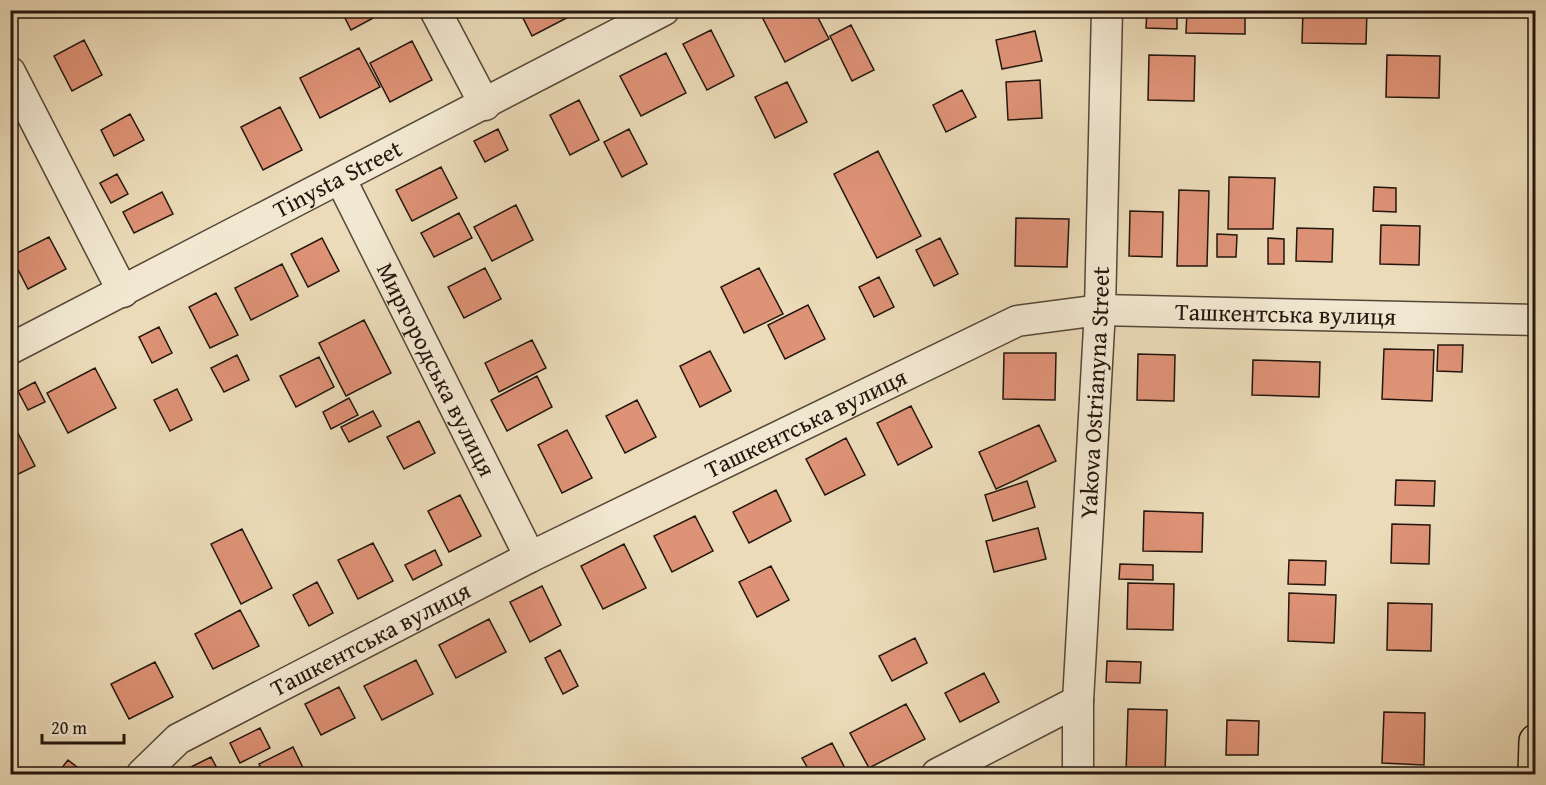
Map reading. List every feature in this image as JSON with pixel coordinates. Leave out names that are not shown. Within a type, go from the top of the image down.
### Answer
[{"type":"highway","points":[[1535,774],[1536,741]]},
{"type":"street","points":[[435,10],[485,105]]},
{"type":"street","name":"Tinysta Street","points":[[10,349],[341,180],[664,10]]},
{"type":"street","name":"Yakova Ostrianyna Street","points":[[1078,774],[1078,701],[1100,310],[1107,10]]},
{"type":"street","points":[[10,72],[123,292]]},
{"type":"street","name":"Миргородська вулиця","points":[[341,180],[530,557]]},
{"type":"street","name":"Ташкентська вулиця","points":[[142,774],[177,739],[530,557],[1017,321],[1100,310],[1536,320]]},
{"type":"street","points":[[937,774],[1078,701]]},
{"type":"building","points":[[341,10],[388,10],[351,30]]},
{"type":"building","points":[[519,10],[582,10],[532,36]]},
{"type":"building","points":[[764,10],[814,10],[829,39],[785,62],[760,13]]},
{"type":"building","points":[[1147,10],[1177,10],[1177,29],[1146,28]]},
{"type":"building","points":[[1187,10],[1245,10],[1245,34],[1186,33]]},
{"type":"building","points":[[1303,10],[1367,10],[1366,44],[1302,43]]},
{"type":"building","points":[[851,25],[874,70],[852,81],[830,36]]},
{"type":"building","points":[[711,30],[734,76],[707,90],[683,44]]},
{"type":"building","points":[[1035,31],[1042,61],[1002,69],[996,40]]},
{"type":"building","points":[[84,40],[102,75],[72,91],[54,56]]},
{"type":"building","points":[[412,41],[432,80],[390,102],[370,63]]},
{"type":"building","points":[[359,48],[380,87],[320,118],[300,78]]},
{"type":"building","points":[[666,53],[686,93],[641,116],[620,76]]},
{"type":"building","points":[[1149,55],[1195,56],[1194,101],[1148,100]]},
{"type":"building","points":[[1387,55],[1440,56],[1439,98],[1386,97]]},
{"type":"building","points":[[1040,80],[1042,118],[1008,120],[1006,82]]},
{"type":"building","points":[[787,82],[807,122],[775,138],[755,97]]},
{"type":"building","points":[[962,90],[976,117],[946,132],[933,105]]},
{"type":"building","points":[[579,100],[599,140],[570,155],[550,115]]},
{"type":"building","points":[[280,107],[302,150],[263,170],[241,127]]},
{"type":"building","points":[[130,114],[144,140],[114,156],[101,130]]},
{"type":"building","points":[[498,129],[508,150],[485,162],[474,141]]},
{"type":"building","points":[[629,129],[647,164],[622,177],[604,142]]},
{"type":"building","points":[[878,151],[921,236],[877,258],[834,174]]},
{"type":"building","points":[[441,167],[457,198],[412,221],[396,190]]},
{"type":"building","points":[[117,174],[128,194],[111,203],[100,183]]},
{"type":"building","points":[[1229,177],[1275,178],[1273,229],[1228,229]]},
{"type":"building","points":[[1374,187],[1396,188],[1396,212],[1373,211]]},
{"type":"building","points":[[1179,190],[1209,191],[1207,266],[1177,266]]},
{"type":"building","points":[[162,192],[173,214],[134,233],[123,212]]},
{"type":"building","points":[[516,205],[533,240],[492,261],[474,227]]},
{"type":"building","points":[[1130,211],[1163,212],[1162,257],[1129,256]]},
{"type":"building","points":[[459,213],[472,238],[434,257],[421,233]]},
{"type":"building","points":[[1016,218],[1069,219],[1067,267],[1015,266]]},
{"type":"building","points":[[1381,225],[1420,226],[1419,265],[1380,264]]},
{"type":"building","points":[[1297,228],[1333,229],[1332,262],[1296,261]]},
{"type":"building","points":[[1217,234],[1237,235],[1236,257],[1217,257]]},
{"type":"building","points":[[49,237],[66,269],[28,289],[11,256]]},
{"type":"building","points":[[322,238],[339,271],[308,287],[291,254]]},
{"type":"building","points":[[940,238],[958,274],[934,286],[916,250]]},
{"type":"building","points":[[1268,238],[1284,239],[1284,264],[1268,264]]},
{"type":"building","points":[[282,264],[298,296],[251,320],[235,288]]},
{"type":"building","points":[[485,268],[501,299],[464,318],[448,287]]},
{"type":"building","points":[[759,268],[783,314],[744,333],[721,287]]},
{"type":"building","points":[[879,277],[894,307],[874,317],[859,287]]},
{"type":"building","points":[[216,293],[238,335],[210,348],[189,307]]},
{"type":"building","points":[[808,305],[825,339],[785,359],[768,325]]},
{"type":"building","points":[[364,320],[391,373],[346,396],[319,343]]},
{"type":"building","points":[[159,327],[172,353],[152,363],[139,337]]},
{"type":"building","points":[[532,340],[546,368],[499,392],[485,363]]},
{"type":"building","points":[[1438,345],[1463,345],[1462,372],[1437,371]]},
{"type":"building","points":[[1384,349],[1434,350],[1432,401],[1382,399]]},
{"type":"building","points":[[710,351],[731,391],[700,407],[680,366]]},
{"type":"building","points":[[1004,353],[1056,353],[1055,400],[1003,399]]},
{"type":"building","points":[[1138,354],[1175,355],[1174,401],[1137,400]]},
{"type":"building","points":[[237,355],[249,380],[224,392],[211,368]]},
{"type":"building","points":[[319,357],[334,387],[296,407],[280,376]]},
{"type":"building","points":[[1253,360],[1320,362],[1319,397],[1252,395]]},
{"type":"building","points":[[95,368],[116,408],[68,433],[47,393]]},
{"type":"building","points":[[537,376],[552,407],[507,431],[491,400]]},
{"type":"building","points":[[35,382],[45,402],[28,410],[18,391]]},
{"type":"building","points":[[177,389],[192,420],[170,431],[154,400]]},
{"type":"building","points":[[349,398],[358,415],[331,429],[323,412]]},
{"type":"building","points":[[637,400],[656,437],[625,453],[606,416]]},
{"type":"building","points":[[911,406],[932,447],[898,465],[877,423]]},
{"type":"building","points":[[373,411],[381,426],[349,442],[341,427]]},
{"type":"building","points":[[10,418],[35,466],[10,478]]},
{"type":"building","points":[[419,421],[435,453],[404,469],[387,437]]},
{"type":"building","points":[[1039,425],[1056,461],[996,489],[979,452]]},
{"type":"building","points":[[567,430],[592,478],[562,493],[538,445]]},
{"type":"building","points":[[846,438],[865,475],[825,495],[806,459]]},
{"type":"building","points":[[1396,480],[1435,481],[1434,506],[1395,505]]},
{"type":"building","points":[[1027,481],[1035,507],[993,521],[985,495]]},
{"type":"building","points":[[776,490],[791,521],[749,543],[733,512]]},
{"type":"building","points":[[460,495],[481,536],[449,552],[428,511]]},
{"type":"building","points":[[1144,511],[1203,513],[1202,552],[1143,551]]},
{"type":"building","points":[[695,516],[713,551],[672,572],[654,536]]},
{"type":"building","points":[[1392,524],[1430,525],[1429,564],[1391,563]]},
{"type":"building","points":[[1038,528],[1046,559],[994,572],[986,541]]},
{"type":"building","points":[[242,529],[272,588],[241,604],[211,544]]},
{"type":"building","points":[[373,543],[393,581],[358,599],[338,560]]},
{"type":"building","points":[[624,544],[646,588],[603,609],[581,566]]},
{"type":"building","points":[[435,550],[442,565],[413,580],[405,565]]},
{"type":"building","points":[[1289,560],[1326,561],[1325,585],[1288,584]]},
{"type":"building","points":[[1120,564],[1153,565],[1153,580],[1119,579]]},
{"type":"building","points":[[771,566],[789,600],[757,617],[739,582]]},
{"type":"building","points":[[317,582],[333,613],[309,626],[293,595]]},
{"type":"building","points":[[1128,583],[1174,584],[1173,630],[1127,629]]},
{"type":"building","points":[[542,586],[561,625],[530,642],[510,602]]},
{"type":"building","points":[[1289,593],[1336,595],[1334,643],[1288,641]]},
{"type":"building","points":[[1388,603],[1432,604],[1431,651],[1387,650]]},
{"type":"building","points":[[240,610],[259,646],[213,669],[195,634]]},
{"type":"building","points":[[489,619],[506,652],[456,678],[439,645]]},
{"type":"building","points":[[915,638],[927,663],[892,681],[879,656]]},
{"type":"building","points":[[560,650],[578,686],[563,694],[545,658]]},
{"type":"building","points":[[416,660],[433,694],[382,720],[364,686]]},
{"type":"building","points":[[1107,661],[1141,662],[1140,683],[1106,682]]},
{"type":"building","points":[[155,662],[173,697],[129,719],[111,684]]},
{"type":"building","points":[[984,673],[999,702],[960,722],[945,693]]},
{"type":"building","points":[[339,687],[355,718],[321,735],[305,704]]},
{"type":"building","points":[[906,704],[925,739],[869,768],[850,733]]},
{"type":"building","points":[[1128,709],[1167,710],[1165,774],[1126,774]]},
{"type":"building","points":[[1384,712],[1425,713],[1424,765],[1382,763]]},
{"type":"building","points":[[1227,720],[1259,721],[1258,755],[1226,755]]},
{"type":"building","points":[[260,728],[270,748],[240,763],[230,743]]},
{"type":"building","points":[[832,743],[848,774],[811,774],[802,758]]},
{"type":"building","points":[[293,747],[306,774],[264,774],[259,764]]},
{"type":"building","points":[[211,757],[220,774],[184,774],[183,771]]},
{"type":"building","points":[[68,760],[86,774],[57,774]]}]
